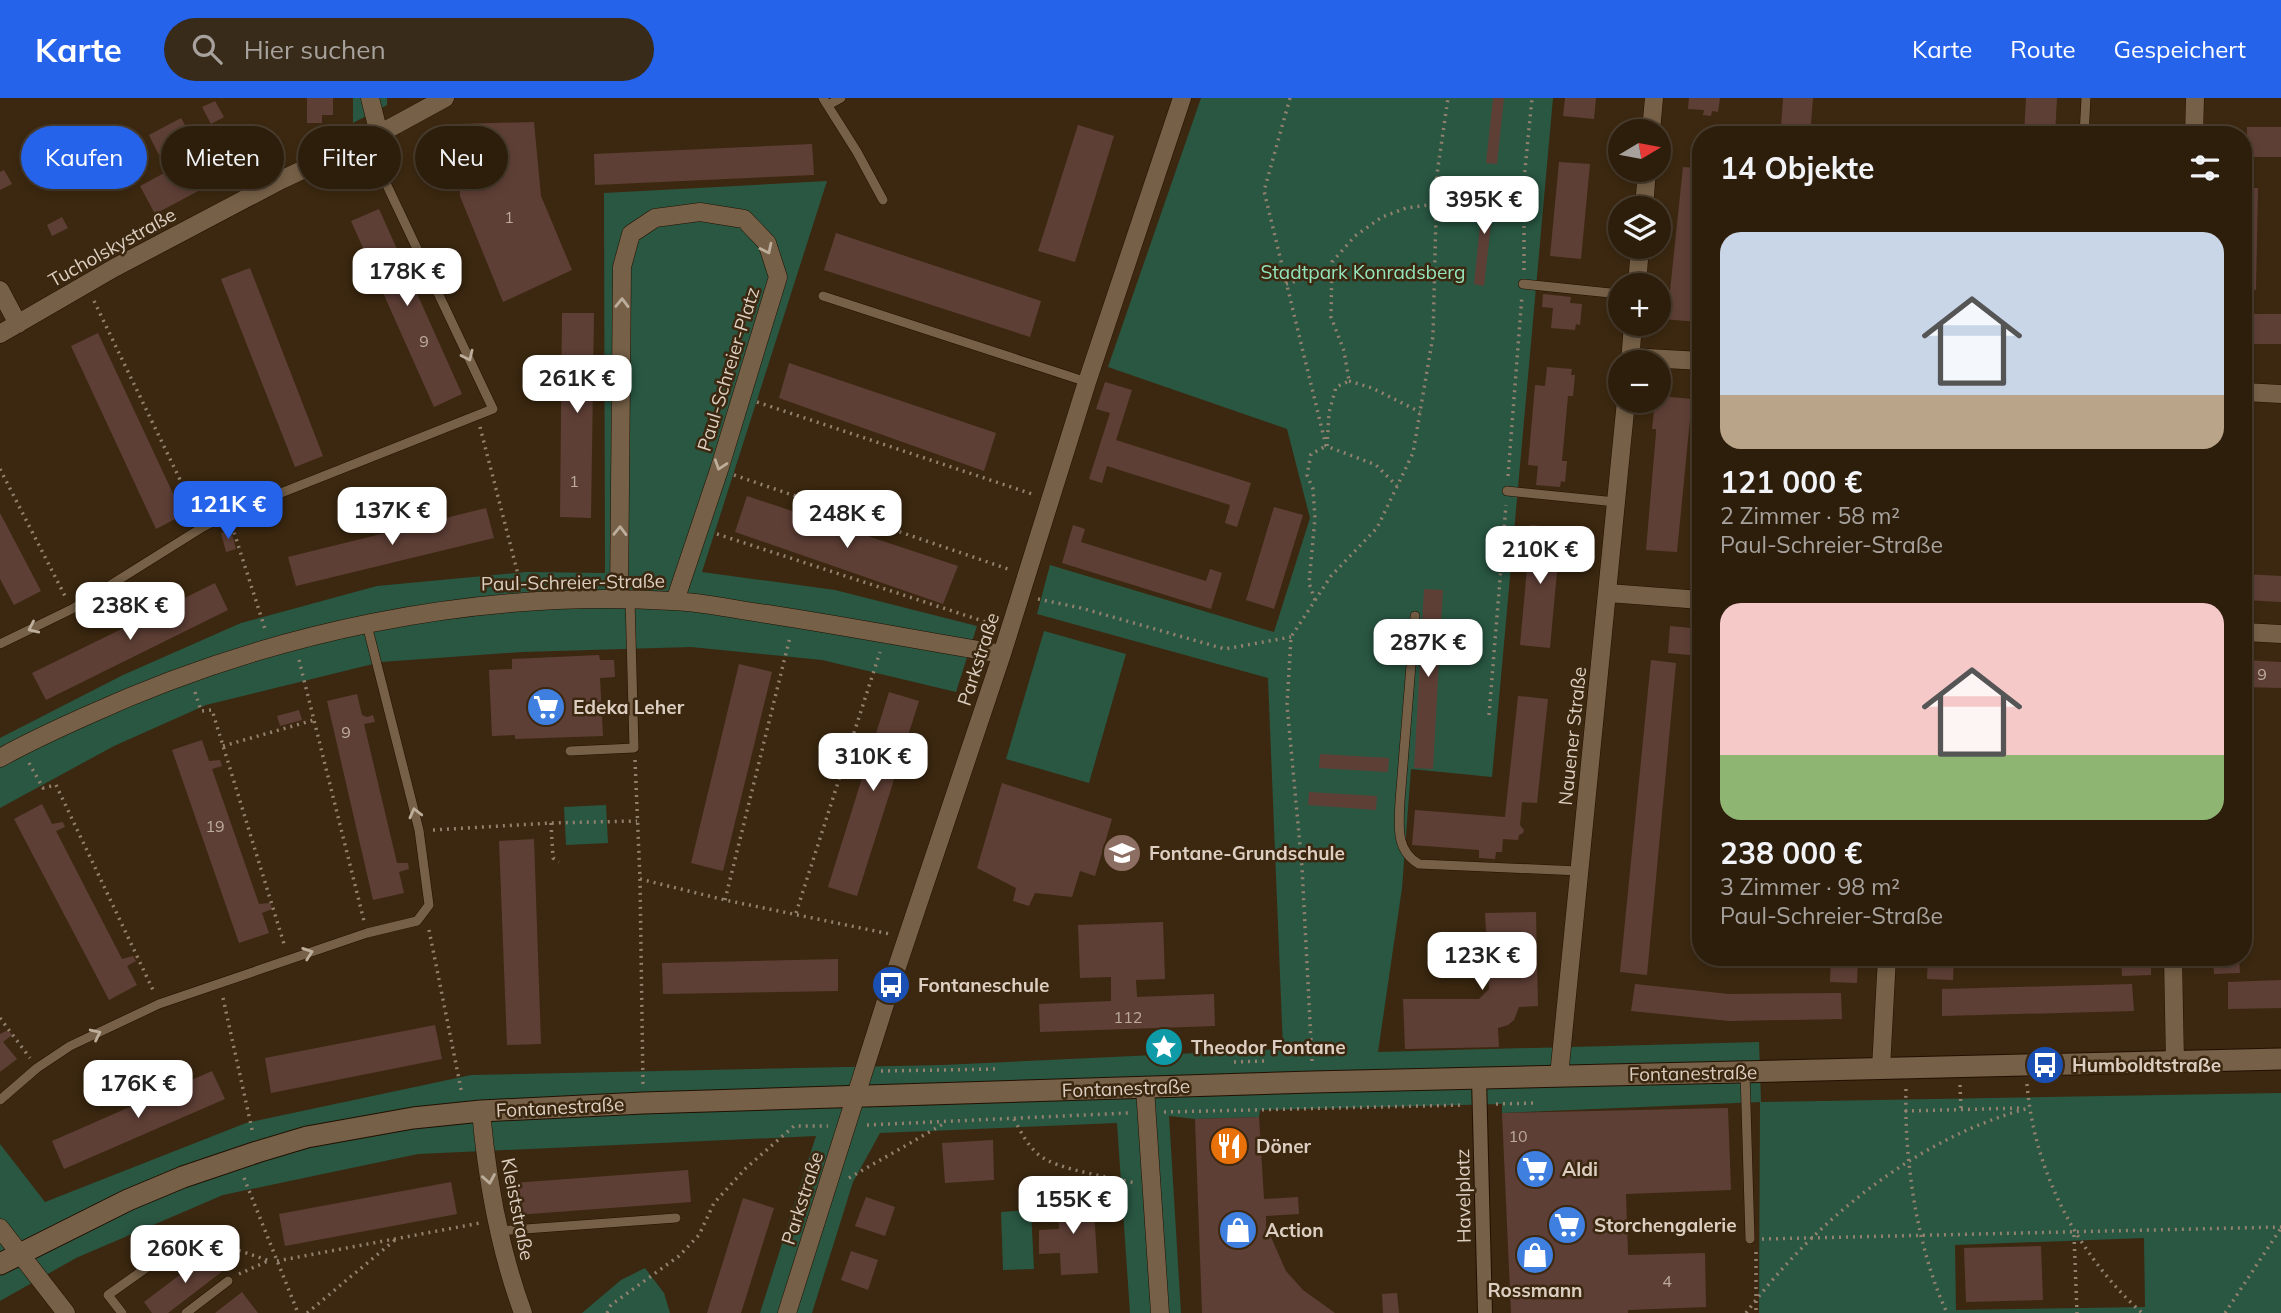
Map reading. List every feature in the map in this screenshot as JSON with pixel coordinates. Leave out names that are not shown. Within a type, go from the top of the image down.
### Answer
[{"type":"street","points":[[370,98],[371,126]]},
{"type":"street","name":"Tucholskystraße","points":[[394,126],[445,98]]},
{"type":"street","name":"Parkstraße","points":[[787,1313],[907,938],[1052,501],[1087,382],[1182,98]]},
{"type":"street","points":[[1652,119],[1654,98]]},
{"type":"street","points":[[2194,126],[2195,98]]},
{"type":"street","name":"Tucholskystraße","points":[[0,334],[86,283],[298,172]]},
{"type":"street","name":"Paul-Schreier-Platz","points":[[624,599],[622,267],[631,234],[655,218],[700,212],[744,219],[766,243],[778,277],[719,470],[675,601]]},
{"type":"street","points":[[0,290],[18,324]]},
{"type":"street","points":[[1671,361],[1692,361]]},
{"type":"street","points":[[2252,392],[2281,394]]},
{"type":"street","name":"Nauener Straße","points":[[1559,1076],[1625,413]]},
{"type":"street","points":[[1608,593],[1692,599]]},
{"type":"street","name":"Paul-Schreier-Straße","points":[[0,758],[20,746],[119,701],[188,673],[271,646],[473,605],[624,599],[675,601],[1002,654]]},
{"type":"street","points":[[2252,632],[2281,634]]},
{"type":"street","points":[[1881,1068],[1887,966]]},
{"type":"street","points":[[2173,966],[2175,1062]]},
{"type":"street","name":"Fontanestraße","points":[[0,1264],[128,1199],[246,1155],[307,1137],[413,1118],[472,1112],[643,1103],[1479,1077],[2281,1059]]},
{"type":"street","name":"Havelplatz","points":[[1479,1077],[1485,1313]]},
{"type":"street","points":[[1146,1088],[1160,1313]]},
{"type":"street","name":"Kleiststraße","points":[[472,1112],[485,1161],[497,1225],[523,1313]]},
{"type":"street","points":[[0,1228],[66,1313]]},
{"type":"lane","points":[[841,98],[826,102],[883,200]]},
{"type":"lane","points":[[2084,126],[2086,98]]},
{"type":"lane","points":[[0,644],[72,609],[228,514],[493,409],[395,189]]},
{"type":"lane","points":[[1523,284],[1608,293]]},
{"type":"lane","points":[[823,296],[1087,382]]},
{"type":"lane","points":[[1507,491],[1616,502]]},
{"type":"lane","points":[[570,751],[634,748],[624,599]]},
{"type":"lane","points":[[1415,616],[1400,801],[1399,827],[1403,850],[1410,859],[1419,864],[1580,871]]},
{"type":"lane","points":[[0,1100],[37,1068],[71,1046],[159,1004],[367,933],[417,921],[421,916],[429,905],[419,830],[367,625]]},
{"type":"lane","points":[[1745,1072],[1753,1239]]},
{"type":"lane","points":[[497,1225],[676,1218]]},
{"type":"lane","points":[[122,1313],[108,1295],[187,1239]]},
{"type":"lane","points":[[186,1313],[228,1281]]},
{"type":"path","points":[[1290,98],[1264,191],[1326,447]]},
{"type":"path","points":[[1312,1061],[1302,867],[1287,705],[1290,637],[1331,576],[1377,528],[1413,453],[1433,336],[1437,174],[1448,98]]},
{"type":"path","points":[[1489,715],[1523,284],[1524,180],[1532,98]]},
{"type":"path","points":[[1349,380],[1344,351],[1331,317],[1332,262],[1355,236],[1382,217],[1406,208],[1436,204]]},
{"type":"path","points":[[1286,285],[1331,271]]},
{"type":"path","points":[[86,283],[203,527]]},
{"type":"path","points":[[1326,447],[1329,413],[1336,387],[1349,380],[1373,388],[1420,412]]},
{"type":"path","points":[[741,397],[1052,501]]},
{"type":"path","points":[[477,416],[524,601]]},
{"type":"path","points":[[1315,600],[1309,583],[1315,518],[1313,489],[1307,475],[1311,454],[1326,447],[1376,466],[1397,486]]},
{"type":"path","points":[[0,469],[72,609]]},
{"type":"path","points":[[719,470],[1027,575]]},
{"type":"path","points":[[228,514],[271,646]]},
{"type":"path","points":[[698,527],[1010,630]]},
{"type":"path","points":[[1021,596],[1081,608],[1224,649],[1290,637]]},
{"type":"path","points":[[725,900],[795,619]]},
{"type":"path","points":[[796,913],[885,634]]},
{"type":"path","points":[[294,641],[367,933]]},
{"type":"path","points":[[188,673],[201,711],[212,710],[289,959]]},
{"type":"path","points":[[223,746],[314,720]]},
{"type":"path","points":[[20,746],[43,788],[57,785],[159,1004]]},
{"type":"path","points":[[634,748],[640,879],[643,1103]]},
{"type":"path","points":[[419,830],[551,822],[638,821]]},
{"type":"path","points":[[551,822],[554,858],[559,862]]},
{"type":"path","points":[[640,879],[725,900],[907,938]]},
{"type":"path","points":[[421,916],[427,923],[462,1087],[472,1112]]},
{"type":"path","points":[[220,982],[246,1155],[277,1260],[298,1313]]},
{"type":"path","points":[[0,1018],[37,1068]]},
{"type":"path","points":[[2025,1065],[2029,1108],[2042,1162],[2074,1232],[2116,1286],[2142,1313]]},
{"type":"path","points":[[1906,1068],[1905,1111],[1909,1163],[1921,1235],[1947,1313]]},
{"type":"path","points":[[865,1071],[1001,1069]]},
{"type":"path","points":[[1960,1083],[1961,1110]]},
{"type":"path","points":[[607,1313],[611,1305],[679,1256],[699,1235],[714,1203],[746,1168],[794,1126],[848,1126],[1147,1112],[1536,1103]]},
{"type":"path","points":[[1905,1111],[2029,1108]]},
{"type":"path","points":[[1746,1313],[1789,1261],[1857,1199],[1909,1163],[1962,1132],[1997,1117],[2029,1108]]},
{"type":"path","points":[[1014,1119],[1026,1142],[1042,1157],[1073,1168],[1152,1186]]},
{"type":"path","points":[[827,1191],[947,1122]]},
{"type":"path","points":[[228,1281],[242,1272],[270,1261],[397,1238],[497,1225]]},
{"type":"path","points":[[1756,1313],[1753,1239],[2281,1228]]},
{"type":"path","points":[[2225,1313],[2281,1228]]},
{"type":"path","points":[[2074,1232],[2077,1313]]},
{"type":"path","points":[[187,1239],[196,1236],[270,1261]]},
{"type":"path","points":[[307,1313],[397,1238]]},
{"type":"green space","points":[[353,98],[387,98],[387,105],[353,123]]},
{"type":"green space","name":"Stadtpark Konradsberg","points":[[1201,98],[1553,98],[1492,777],[1411,769],[1402,888],[1378,1052],[1759,1042],[1761,1102],[2281,1093],[2281,1313],[1759,1313],[1760,1102],[1502,1113],[1502,1104],[1260,1110],[1259,1117],[1195,1119],[1169,1116],[1181,1313],[1130,1313],[1117,1123],[880,1133],[853,1182],[812,1313],[760,1313],[816,1136],[418,1154],[223,1195],[76,1258],[0,1301],[0,1144],[45,1202],[246,1123],[471,1075],[942,1065],[1283,1049],[1268,678],[1037,614],[1050,565],[1274,632],[1310,518],[1287,429],[1108,367]],"holes":[[[2144,1238],[2145,1307],[1956,1310],[1955,1245]]]},
{"type":"green space","points":[[827,181],[702,572],[835,590],[977,626],[956,692],[822,660],[691,647],[522,652],[381,662],[206,705],[114,746],[0,808],[0,738],[123,675],[241,623],[377,586],[526,572],[605,573],[604,193]]},
{"type":"green space","points":[[1044,631],[1126,654],[1089,783],[1006,759]]},
{"type":"green space","points":[[606,805],[608,843],[566,845],[564,807]]},
{"type":"green space","points":[[1031,1210],[1034,1269],[1003,1270],[1001,1212]]},
{"type":"green space","points":[[645,1268],[664,1293],[670,1313],[582,1313],[621,1280]]},
{"type":"building","points":[[307,98],[333,98],[333,115],[322,115],[322,123],[307,123]]},
{"type":"building","points":[[1493,98],[1504,98],[1497,164],[1486,163]]},
{"type":"building","points":[[1565,98],[1596,98],[1594,119],[1563,116]]},
{"type":"building","points":[[1689,98],[1720,98],[1718,112],[1712,111],[1711,116],[1703,115],[1704,110],[1688,109]]},
{"type":"building","points":[[1783,98],[1813,98],[1811,126],[1781,126]]},
{"type":"building","points":[[2026,98],[2057,98],[2055,126],[2024,126]]},
{"type":"building","points":[[215,101],[224,117],[211,124],[202,107]]},
{"type":"building","points":[[181,118],[185,126],[166,126]]},
{"type":"building","points":[[534,122],[541,196],[572,270],[503,302],[460,196],[460,189],[508,189],[508,126],[457,124]]},
{"type":"building","points":[[1078,125],[1114,136],[1075,262],[1038,251]]},
{"type":"building","points":[[2252,127],[2281,127],[2281,157],[2252,157]]},
{"type":"building","points":[[161,129],[161,154],[159,155],[149,135]]},
{"type":"building","points":[[812,144],[814,175],[595,185],[594,154]]},
{"type":"building","points":[[1559,162],[1590,164],[1581,259],[1550,256]]},
{"type":"building","points":[[1683,167],[1692,168],[1692,321],[1671,320],[1671,281]]},
{"type":"building","points":[[4,170],[12,184],[0,190],[0,172]]},
{"type":"building","points":[[161,175],[161,189],[202,189],[155,214],[142,189],[147,189],[147,182]]},
{"type":"building","points":[[1484,187],[1495,189],[1484,286],[1474,284]]},
{"type":"building","points":[[2252,188],[2258,188],[2256,290],[2252,290]]},
{"type":"building","points":[[379,209],[462,394],[434,407],[351,221]]},
{"type":"building","points":[[62,217],[68,228],[52,236],[47,225]]},
{"type":"building","points":[[836,233],[1041,301],[1030,337],[824,270]]},
{"type":"building","points":[[250,268],[323,456],[295,467],[221,279]]},
{"type":"building","points":[[1543,294],[1571,297],[1570,303],[1582,304],[1580,325],[1576,324],[1575,330],[1551,328],[1553,308],[1542,307]]},
{"type":"building","points":[[562,313],[594,313],[591,518],[560,517]]},
{"type":"building","points":[[2252,314],[2281,314],[2281,344],[2252,344]]},
{"type":"building","points":[[98,333],[183,515],[156,529],[71,346]]},
{"type":"building","points":[[789,363],[996,433],[984,471],[779,398]]},
{"type":"building","points":[[1547,367],[1572,369],[1571,375],[1575,375],[1573,396],[1568,396],[1562,461],[1567,461],[1565,482],[1561,481],[1560,487],[1536,485],[1538,466],[1528,465],[1535,385],[1545,386]]},
{"type":"building","points":[[1105,382],[1132,390],[1116,440],[1251,483],[1237,527],[1225,523],[1230,505],[1107,466],[1102,483],[1089,479],[1110,413],[1096,409]]},
{"type":"building","points":[[1671,397],[1692,399],[1677,552],[1646,550],[1656,433],[1656,429],[1652,429],[1654,413],[1671,413]]},
{"type":"building","points":[[747,496],[958,566],[943,604],[735,532]]},
{"type":"building","points":[[1274,507],[1303,515],[1274,609],[1246,600]]},
{"type":"building","points":[[486,508],[494,538],[296,586],[288,557]]},
{"type":"building","points":[[0,513],[41,591],[14,605],[0,579]]},
{"type":"building","points":[[1073,525],[1085,529],[1081,542],[1206,581],[1210,569],[1222,573],[1211,609],[1062,563]]},
{"type":"building","points":[[1531,525],[1561,528],[1550,648],[1520,645]]},
{"type":"building","points":[[231,530],[236,549],[226,552],[221,533]]},
{"type":"building","points":[[2252,574],[2281,576],[2281,602],[2252,600]]},
{"type":"building","points":[[215,583],[228,610],[46,700],[32,673]]},
{"type":"building","points":[[1424,589],[1443,590],[1433,769],[1414,768]]},
{"type":"building","points":[[1670,626],[1692,628],[1692,655],[1668,653]]},
{"type":"building","name":"Edeka Leher","points":[[599,655],[600,660],[614,660],[615,677],[600,678],[603,736],[515,739],[515,735],[492,736],[489,670],[512,669],[512,659]]},
{"type":"building","points":[[1651,660],[1676,663],[1647,975],[1620,972]]},
{"type":"building","points":[[2252,660],[2281,662],[2281,688],[2252,687]]},
{"type":"building","points":[[739,664],[772,672],[723,871],[691,863]]},
{"type":"building","points":[[889,692],[919,701],[857,896],[828,887]]},
{"type":"building","points":[[357,694],[362,715],[373,715],[375,722],[364,724],[397,863],[408,863],[409,869],[399,872],[404,893],[373,900],[327,701]]},
{"type":"building","points":[[1518,696],[1548,699],[1537,803],[1522,802],[1520,825],[1523,833],[1518,840],[1503,839],[1502,852],[1496,852],[1495,859],[1479,858],[1479,850],[1412,845],[1415,810],[1505,817]]},
{"type":"building","points":[[299,710],[302,720],[280,726],[277,716]]},
{"type":"building","points":[[202,740],[209,761],[220,760],[222,766],[212,769],[259,904],[270,903],[272,909],[262,913],[269,933],[239,943],[172,750]]},
{"type":"building","points":[[1320,754],[1389,758],[1388,772],[1319,768]]},
{"type":"building","points":[[1002,783],[1112,819],[1095,876],[1080,871],[1072,897],[1035,893],[1029,906],[1013,901],[1016,888],[977,868]]},
{"type":"building","points":[[1309,792],[1377,796],[1376,810],[1308,805]]},
{"type":"building","points":[[42,804],[52,824],[63,822],[65,827],[56,831],[122,959],[133,956],[136,961],[127,966],[137,985],[109,1000],[14,819]]},
{"type":"building","points":[[534,839],[541,1044],[507,1045],[499,841]]},
{"type":"building","points":[[1536,912],[1538,1006],[1519,1007],[1514,1020],[1498,1028],[1499,1047],[1405,1049],[1403,999],[1479,999],[1489,989],[1485,913]]},
{"type":"building","points":[[1163,922],[1165,979],[1136,980],[1137,997],[1214,994],[1215,1026],[1040,1032],[1039,1004],[1111,1001],[1111,977],[1080,978],[1078,925]]},
{"type":"building","points":[[838,959],[838,991],[663,994],[662,963]]},
{"type":"building","points":[[1831,966],[1858,966],[1857,983],[1830,982]]},
{"type":"building","points":[[1928,966],[1954,966],[1953,980],[1927,979]]},
{"type":"building","points":[[2121,966],[2151,966],[2151,975],[2122,976]]},
{"type":"building","points":[[2214,966],[2240,966],[2240,973],[2214,974]]},
{"type":"building","points":[[2281,980],[2281,1008],[2228,1009],[2228,982]]},
{"type":"building","points":[[1635,984],[1729,994],[1841,993],[1842,1019],[1729,1021],[1631,1011]]},
{"type":"building","points":[[2132,984],[2134,1011],[1942,1016],[1942,989]]},
{"type":"building","points":[[435,1025],[442,1059],[271,1093],[265,1058]]},
{"type":"building","points":[[8,1030],[12,1035],[3,1042],[17,1059],[0,1072],[0,1034]]},
{"type":"building","points":[[212,1071],[225,1099],[64,1169],[52,1141]]},
{"type":"building","name":"Storchengalerie","points":[[1728,1108],[1731,1190],[1626,1194],[1628,1255],[1705,1253],[1706,1307],[1628,1310],[1628,1313],[1511,1313],[1502,1113]]},
{"type":"building","points":[[1259,1117],[1264,1199],[1298,1197],[1299,1214],[1266,1216],[1266,1226],[1286,1271],[1303,1290],[1335,1313],[1202,1313],[1195,1119]]},
{"type":"building","points":[[993,1140],[994,1180],[945,1183],[942,1143]]},
{"type":"building","points":[[688,1170],[691,1202],[516,1215],[513,1183]]},
{"type":"building","points":[[451,1182],[457,1214],[285,1246],[279,1214]]},
{"type":"building","points":[[1093,1196],[1098,1273],[1061,1275],[1060,1253],[1039,1254],[1039,1230],[1059,1229],[1057,1197]]},
{"type":"building","points":[[866,1197],[895,1207],[885,1236],[855,1226]]},
{"type":"building","points":[[743,1198],[774,1208],[741,1313],[707,1313]]},
{"type":"building","points":[[2041,1246],[2043,1300],[1966,1302],[1964,1248]]},
{"type":"building","points":[[851,1251],[878,1260],[868,1290],[841,1280]]},
{"type":"building","points":[[210,1252],[224,1270],[168,1313],[152,1313],[144,1302]]},
{"type":"building","points":[[242,1292],[258,1313],[215,1313]]},
{"type":"building","points":[[1397,1293],[1399,1313],[1383,1313],[1382,1294]]},
{"type":"place","name":"Edeka Leher","points":[[546,707]]},
{"type":"place","name":"Fontane-Grundschule","points":[[1122,853]]},
{"type":"place","name":"Fontaneschule","points":[[891,985]]},
{"type":"place","name":"Theodor Fontane","points":[[1164,1047]]},
{"type":"place","name":"Humboldtstraße","points":[[2045,1065]]},
{"type":"place","name":"Döner","points":[[1229,1146]]},
{"type":"place","name":"Aldi","points":[[1535,1169]]},
{"type":"place","name":"Storchengalerie","points":[[1567,1225]]},
{"type":"place","name":"Action","points":[[1238,1230]]},
{"type":"place","name":"Rossmann","points":[[1535,1255]]}]
